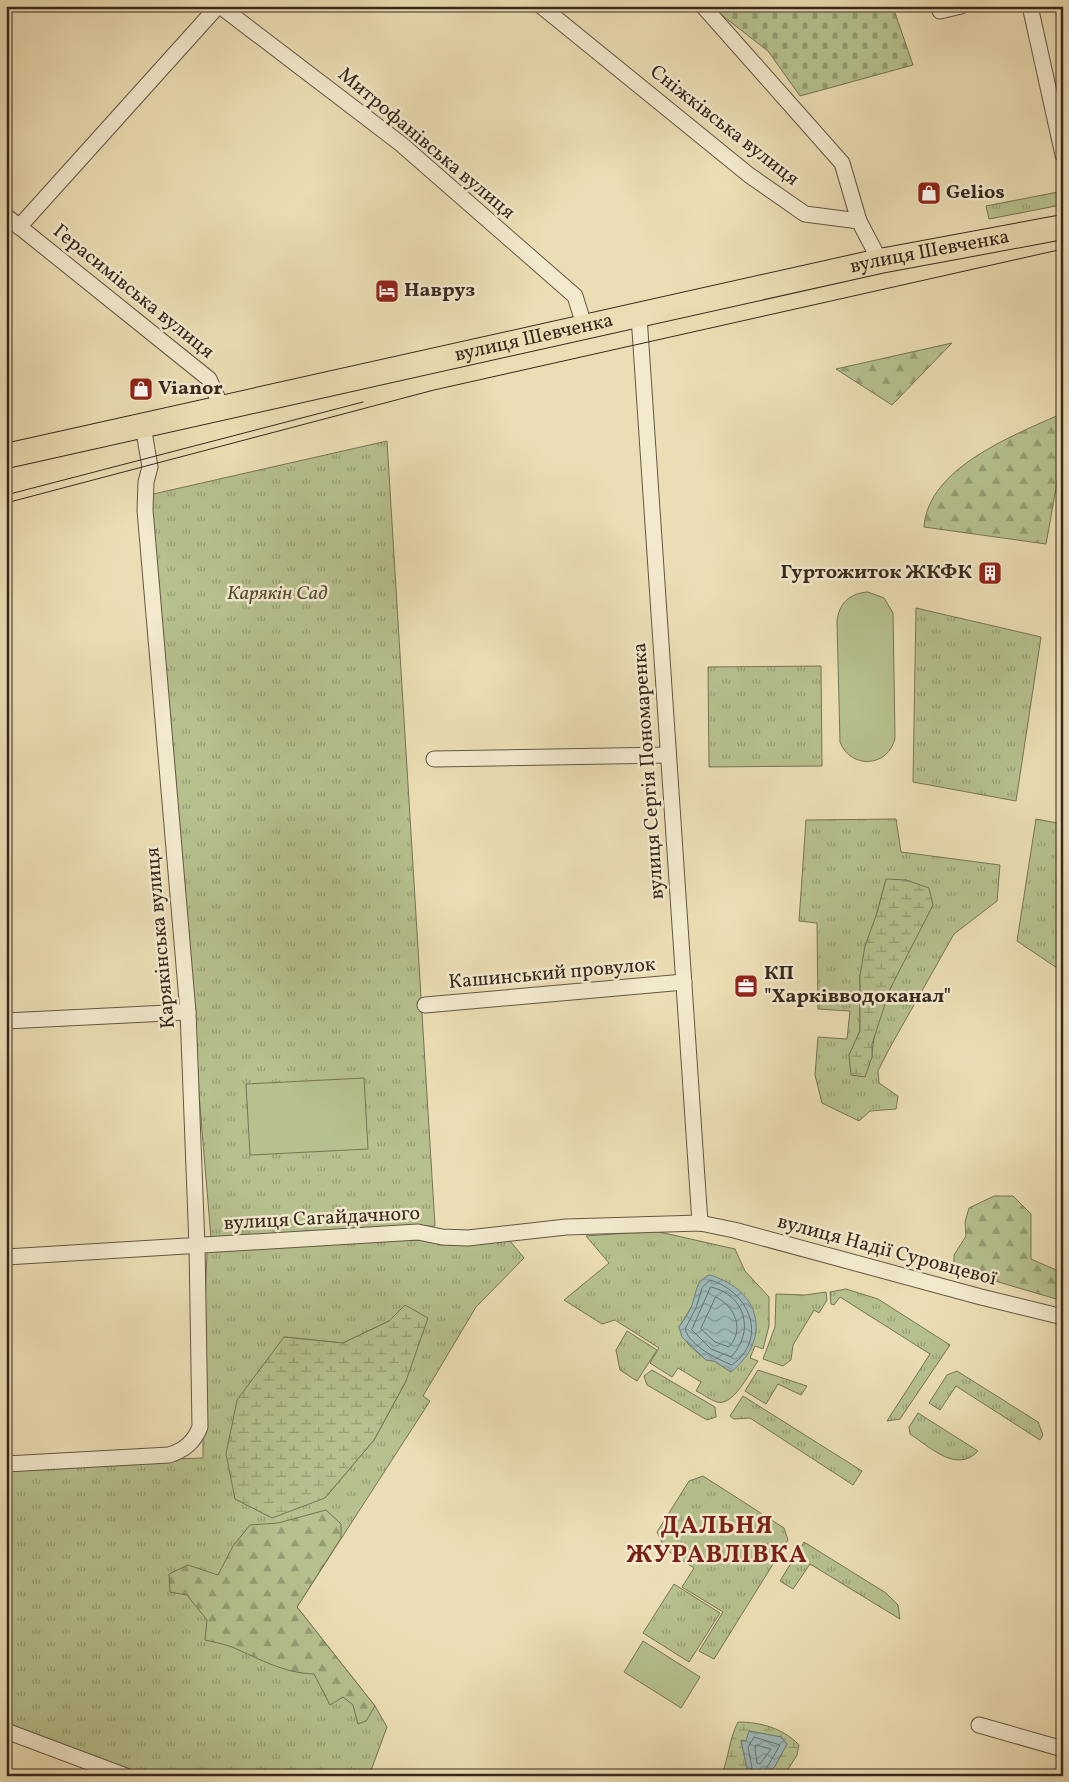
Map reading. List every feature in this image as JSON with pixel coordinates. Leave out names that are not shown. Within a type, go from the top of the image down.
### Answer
[{"type":"main road","name":"вулиця Шевченка","points":[[6,456],[880,261],[1063,227]]},
{"type":"street","points":[[19,227],[219,6]]},
{"type":"street","name":"Митрофанівська вулиця","points":[[219,6],[401,144],[575,296],[585,328]]},
{"type":"street","name":"Сніжківська вулиця","points":[[541,6],[750,175],[805,214],[859,221]]},
{"type":"street","points":[[703,6],[842,163],[859,221],[880,261]]},
{"type":"street","points":[[940,11],[962,6]]},
{"type":"street","points":[[1030,6],[1063,155]]},
{"type":"street","name":"Герасимівська вулиця","points":[[6,216],[209,379],[222,408]]},
{"type":"street","name":"вулиця Сергія Пономаренка","points":[[639,316],[700,1224]]},
{"type":"street","name":"Карякінська вулиця","points":[[6,1464],[169,1455],[180,1452],[189,1446],[196,1437],[200,1427],[197,1246],[188,1012],[145,510],[146,482],[150,467],[143,426]]},
{"type":"street","points":[[434,759],[668,755]]},
{"type":"street","name":"Кашинський провулок","points":[[425,1005],[684,982]]},
{"type":"street","points":[[6,1021],[188,1012]]},
{"type":"street","name":"вулиця Сагайдачного","points":[[6,1256],[418,1232],[442,1237],[468,1238],[566,1227],[700,1224]]},
{"type":"street","name":"вулиця Надії Суровцевої","points":[[700,1224],[734,1230],[981,1297],[1063,1317]]},
{"type":"street","points":[[979,1725],[1063,1748]]},
{"type":"street","points":[[6,1731],[126,1776]]},
{"type":"green space","points":[[710,6],[907,6],[894,10],[913,65],[800,96],[768,51]]},
{"type":"green space","points":[[1058,192],[1061,205],[989,219],[986,206]]},
{"type":"green space","points":[[952,343],[892,405],[836,369]]},
{"type":"green space","points":[[1063,413],[1063,449],[1046,544],[924,527],[929,506],[941,487],[957,470],[999,443]]},
{"type":"green space","name":"Карякін Сад","points":[[387,441],[435,1226],[211,1238],[149,495]]},
{"type":"green space","points":[[868,592],[884,598],[893,613],[895,738],[891,748],[885,755],[878,759],[861,761],[845,751],[840,742],[837,621],[840,609],[846,600],[856,594]]},
{"type":"green space","points":[[916,608],[1041,637],[1016,801],[913,782]]},
{"type":"green space","points":[[821,666],[822,766],[709,767],[708,667]]},
{"type":"green space","points":[[896,819],[901,852],[1000,865],[997,901],[954,934],[878,1071],[879,1083],[898,1096],[896,1109],[870,1111],[859,1121],[822,1103],[815,1075],[818,1037],[847,1039],[850,1011],[818,1009],[817,923],[799,921],[806,820]],"holes":[[[886,880],[908,950],[880,1016],[873,1043],[872,1057],[849,1055],[860,1031],[860,975]]]},
{"type":"green space","points":[[1036,819],[1063,824],[1063,972],[1017,941]]},
{"type":"green space","points":[[886,879],[906,880],[929,888],[933,905],[890,989],[872,1044],[872,1057],[865,1077],[851,1075],[849,1055],[860,1031],[860,975],[865,946],[877,913]]},
{"type":"green space","points":[[364,1078],[368,1149],[250,1155],[246,1084]]},
{"type":"green space","points":[[994,1196],[1013,1196],[1031,1214],[1031,1259],[1063,1273],[1063,1301],[961,1271],[954,1265],[954,1255],[966,1236],[965,1222],[969,1208]]},
{"type":"green space","points":[[655,1231],[735,1249],[745,1271],[769,1297],[769,1326],[763,1349],[755,1346],[750,1358],[758,1361],[735,1394],[723,1402],[717,1402],[696,1391],[701,1382],[678,1368],[672,1377],[650,1363],[659,1348],[615,1320],[602,1324],[564,1300],[609,1263],[586,1236]],"holes":[[[698,1285],[731,1372],[714,1361],[706,1360],[688,1344],[679,1327],[692,1306]]]},
{"type":"green space","points":[[506,1236],[524,1258],[476,1307],[423,1396],[430,1401],[297,1607],[375,1706],[387,1727],[369,1776],[140,1776],[6,1727],[6,1465],[203,1458],[203,1362],[207,1252],[369,1239],[484,1242]],"holes":[[[405,1305],[406,1381],[374,1440],[325,1498],[284,1337],[343,1343],[389,1321]]]},
{"type":"green space","points":[[846,1289],[878,1299],[950,1345],[900,1419],[887,1421],[930,1354],[840,1297],[834,1305],[831,1304],[830,1292]]},
{"type":"green space","points":[[826,1292],[827,1300],[819,1313],[814,1310],[793,1345],[791,1360],[783,1366],[763,1359],[775,1327],[776,1294],[805,1295]]},
{"type":"green space","points":[[405,1305],[428,1318],[406,1381],[374,1440],[325,1498],[272,1518],[235,1499],[226,1454],[237,1400],[284,1337],[343,1343],[389,1321]]},
{"type":"green space","points":[[627,1331],[657,1350],[637,1381],[620,1370],[616,1350]]},
{"type":"green space","points":[[652,1370],[715,1407],[716,1417],[707,1420],[647,1385],[644,1376]]},
{"type":"green space","points":[[758,1370],[807,1386],[801,1395],[778,1384],[766,1404],[745,1391]]},
{"type":"green space","points":[[957,1371],[1038,1422],[1043,1435],[1040,1440],[956,1386],[940,1410],[929,1403],[947,1375]]},
{"type":"green space","points":[[743,1396],[862,1471],[853,1485],[750,1418],[734,1419],[730,1416]]},
{"type":"green space","points":[[918,1413],[978,1451],[970,1457],[961,1460],[944,1456],[935,1451],[910,1434],[909,1427]]},
{"type":"green space","points":[[703,1476],[784,1528],[788,1540],[714,1659],[699,1651],[723,1612],[682,1587],[694,1568],[665,1549],[657,1532],[689,1481]]},
{"type":"green space","points":[[326,1510],[341,1524],[341,1538],[297,1607],[375,1706],[366,1721],[358,1724],[353,1705],[343,1697],[330,1705],[314,1674],[282,1668],[232,1647],[205,1640],[207,1620],[187,1595],[170,1592],[169,1574],[188,1565],[218,1575],[233,1546],[250,1525],[278,1523]]},
{"type":"green space","points":[[804,1542],[886,1593],[898,1605],[900,1619],[810,1564],[793,1589],[780,1581]]},
{"type":"green space","points":[[674,1584],[720,1613],[689,1662],[643,1633]]},
{"type":"green space","points":[[643,1641],[700,1677],[681,1708],[624,1672]]},
{"type":"green space","points":[[738,1722],[755,1723],[771,1727],[786,1734],[799,1745],[797,1755],[784,1776],[766,1776],[775,1766],[787,1744],[781,1737],[749,1731],[746,1741],[741,1741],[747,1768],[741,1776],[721,1776]]},
{"type":"water","points":[[710,1275],[727,1282],[740,1292],[750,1303],[755,1316],[756,1330],[752,1345],[744,1359],[731,1372],[714,1361],[706,1360],[682,1337],[679,1327],[691,1308],[699,1283]]},
{"type":"water","points":[[749,1731],[781,1737],[787,1744],[775,1766],[766,1776],[741,1776],[747,1768],[741,1740],[746,1741]]},
{"type":"tram line","points":[[6,503],[434,390],[1063,249]]},
{"type":"tram line","points":[[6,495],[363,402]]},
{"type":"place","name":"Gelios","points":[[929,193]]},
{"type":"place","name":"Навруз","points":[[387,291]]},
{"type":"place","name":"Vianor","points":[[141,389]]},
{"type":"place","name":"Гуртожиток ЖКФК","points":[[990,573]]},
{"type":"place","name":"КП \"Харківводоканал\"","points":[[746,986]]},
{"type":"district","name":"ДАЛЬНЯ ЖУРАВЛІВКА","points":[[717,1540]]}]
